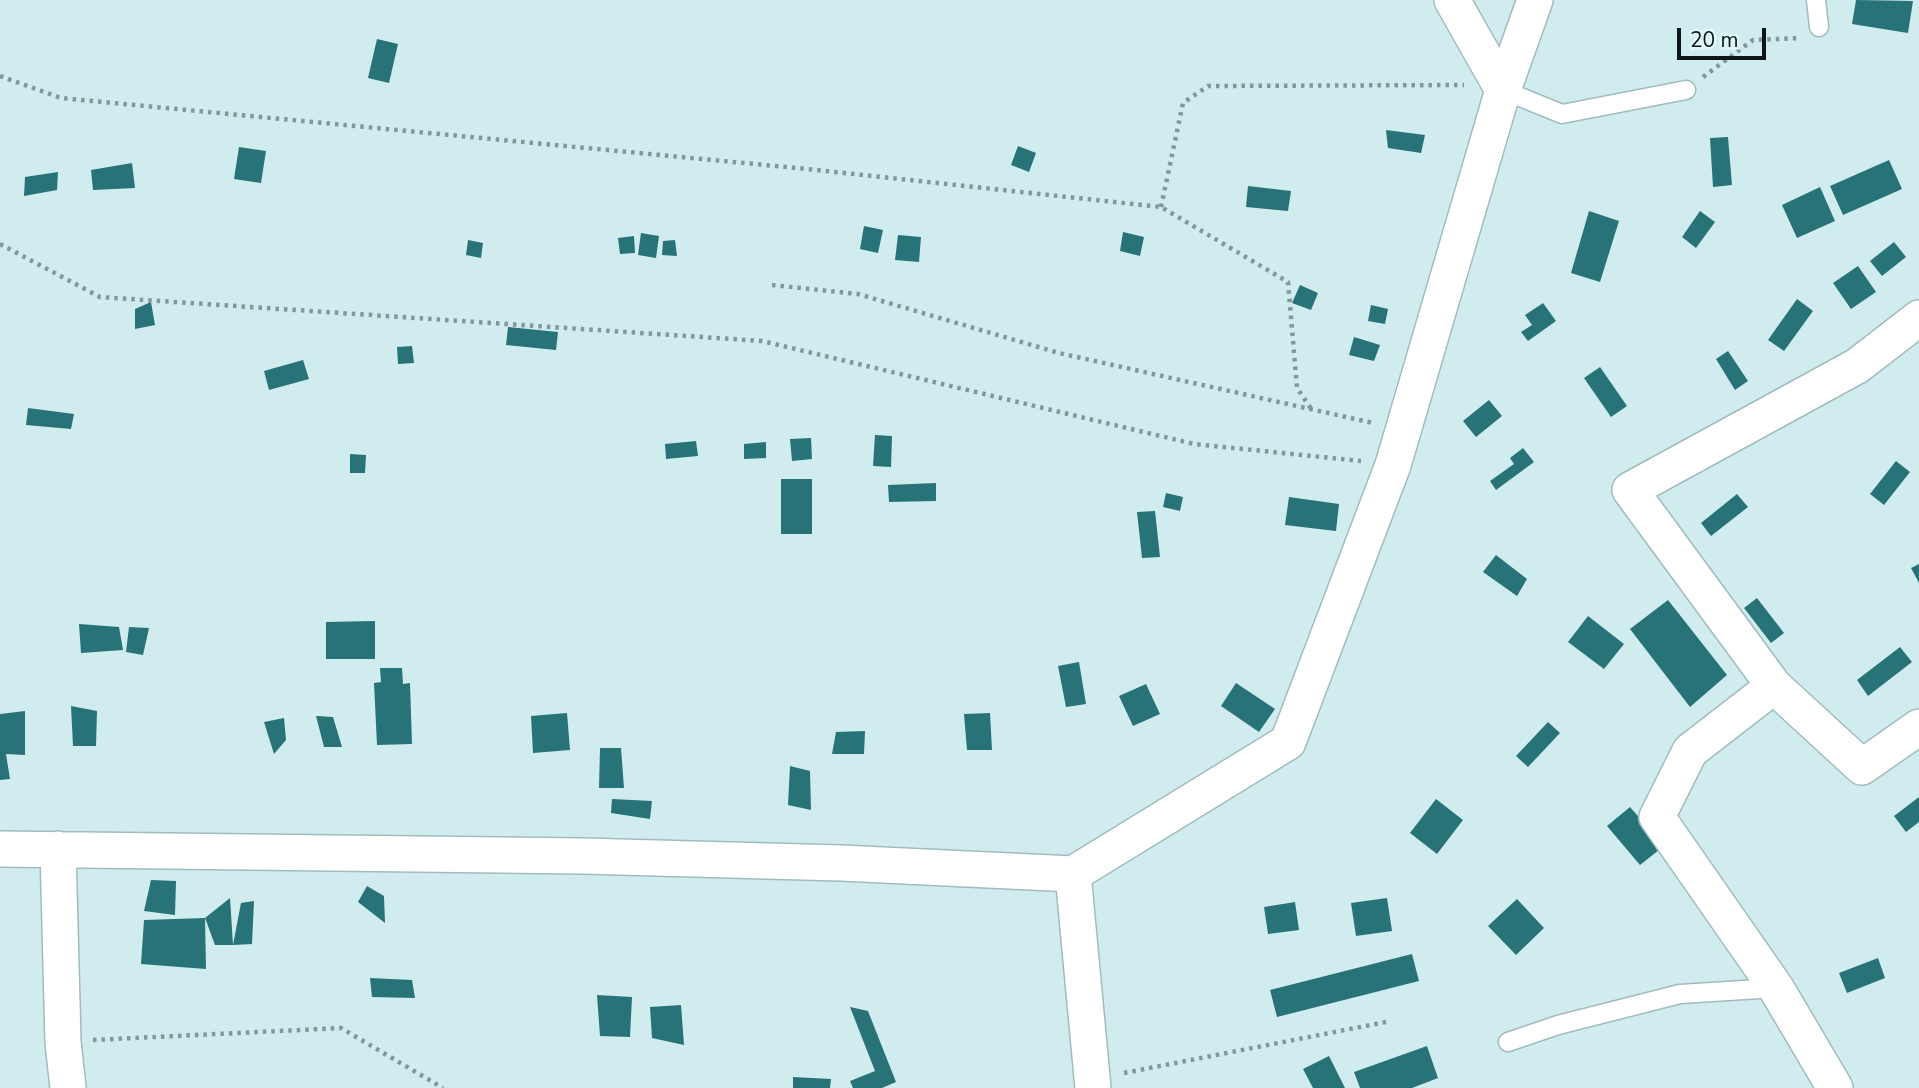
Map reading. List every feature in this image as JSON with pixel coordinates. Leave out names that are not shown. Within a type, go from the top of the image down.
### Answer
[{"type":"street","points":[[1452,0],[1503,90]]},
{"type":"street","points":[[0,849],[583,856],[841,863],[1073,874],[1288,742],[1392,465],[1503,90],[1535,0]]},
{"type":"street","points":[[1919,318],[1857,366],[1630,490],[1774,686],[1862,767],[1919,727]]},
{"type":"street","points":[[1774,686],[1690,751],[1657,817],[1776,988],[1835,1088]]},
{"type":"street","points":[[58,849],[63,1042],[68,1088]]},
{"type":"street","points":[[1073,874],[1093,1083]]},
{"type":"lane","points":[[1816,0],[1819,27]]},
{"type":"lane","points":[[1503,90],[1562,114],[1686,90]]},
{"type":"lane","points":[[1508,1042],[1558,1025],[1679,994],[1776,988]]},
{"type":"path","points":[[1686,90],[1753,40],[1797,40],[1819,27]]},
{"type":"path","points":[[0,76],[61,98],[807,169],[1161,207],[1287,282],[1297,388],[1312,410]]},
{"type":"path","points":[[1161,207],[1182,103],[1208,86],[1488,85],[1503,90]]},
{"type":"path","points":[[0,244],[100,297],[762,341],[1194,444],[1392,465]]},
{"type":"path","points":[[772,285],[858,294],[1059,353],[1401,429]]},
{"type":"path","points":[[1093,1083],[1386,1022]]},
{"type":"path","points":[[63,1042],[341,1028],[443,1088]]},
{"type":"building","points":[[1856,0],[1913,1],[1908,33],[1852,24]]},
{"type":"building","points":[[377,39],[398,44],[389,83],[368,78]]},
{"type":"building","points":[[1386,130],[1425,135],[1421,153],[1388,148]]},
{"type":"building","points":[[1728,137],[1732,185],[1713,187],[1710,138]]},
{"type":"building","points":[[1018,146],[1036,153],[1029,172],[1011,165]]},
{"type":"building","points":[[239,147],[266,151],[261,183],[234,179]]},
{"type":"building","points":[[1889,160],[1902,189],[1843,215],[1830,186]]},
{"type":"building","points":[[132,163],[135,188],[93,190],[91,170]]},
{"type":"building","points":[[58,172],[57,190],[24,196],[25,177]]},
{"type":"building","points":[[1248,186],[1291,191],[1288,211],[1246,207]]},
{"type":"building","points":[[1820,187],[1835,221],[1797,238],[1782,205]]},
{"type":"building","points":[[1589,211],[1619,221],[1600,282],[1571,273]]},
{"type":"building","points":[[1700,211],[1715,222],[1696,248],[1682,237]]},
{"type":"building","points":[[864,226],[883,230],[878,253],[860,249]]},
{"type":"building","points":[[1123,232],[1144,237],[1140,256],[1120,251]]},
{"type":"building","points":[[641,233],[659,236],[656,258],[638,255]]},
{"type":"building","points":[[898,235],[921,237],[919,262],[895,260]]},
{"type":"building","points":[[634,236],[635,253],[620,254],[618,238]]},
{"type":"building","points":[[468,240],[483,243],[481,258],[466,255]]},
{"type":"building","points":[[675,240],[677,256],[662,255],[663,241]]},
{"type":"building","points":[[1894,242],[1906,257],[1882,276],[1870,261]]},
{"type":"building","points":[[1858,266],[1876,292],[1851,309],[1833,283]]},
{"type":"building","points":[[1300,285],[1318,293],[1311,310],[1292,303]]},
{"type":"building","points":[[1797,299],[1813,311],[1784,351],[1768,340]]},
{"type":"building","points":[[151,302],[155,325],[135,329],[135,309]]},
{"type":"building","points":[[1543,303],[1556,321],[1528,341],[1521,332],[1532,325],[1525,315]]},
{"type":"building","points":[[1371,305],[1388,309],[1385,324],[1368,321]]},
{"type":"building","points":[[508,327],[558,332],[556,350],[506,345]]},
{"type":"building","points":[[1354,337],[1380,345],[1374,361],[1349,355]]},
{"type":"building","points":[[412,346],[414,363],[398,364],[397,347]]},
{"type":"building","points":[[1728,351],[1748,381],[1735,390],[1716,359]]},
{"type":"building","points":[[303,360],[309,379],[269,390],[264,371]]},
{"type":"building","points":[[1600,367],[1627,406],[1611,417],[1584,378]]},
{"type":"building","points":[[1489,400],[1502,416],[1476,437],[1463,421]]},
{"type":"building","points":[[28,408],[74,414],[71,429],[26,425]]},
{"type":"building","points":[[875,435],[892,436],[891,467],[873,466]]},
{"type":"building","points":[[811,438],[812,459],[792,461],[790,439]]},
{"type":"building","points":[[696,441],[698,456],[666,459],[665,444]]},
{"type":"building","points":[[766,442],[766,458],[744,459],[744,444]]},
{"type":"building","points":[[1523,448],[1534,462],[1496,490],[1490,481],[1514,464],[1510,458]]},
{"type":"building","points":[[350,454],[366,455],[365,473],[350,473]]},
{"type":"building","points":[[1896,461],[1910,472],[1884,505],[1870,494]]},
{"type":"building","points":[[781,479],[812,479],[812,534],[781,534]]},
{"type":"building","points":[[936,483],[936,501],[889,502],[888,485]]},
{"type":"building","points":[[1166,493],[1183,497],[1180,511],[1163,507]]},
{"type":"building","points":[[1737,494],[1748,507],[1711,536],[1701,523]]},
{"type":"building","points":[[1289,497],[1339,504],[1336,531],[1285,525]]},
{"type":"building","points":[[1155,511],[1160,557],[1142,558],[1137,512]]},
{"type":"building","points":[[1496,555],[1527,579],[1517,596],[1483,572]]},
{"type":"building","points":[[1919,564],[1919,583],[1911,568]]},
{"type":"building","points":[[1757,598],[1784,633],[1771,643],[1744,608]]},
{"type":"building","points":[[1668,600],[1727,675],[1690,707],[1630,629]]},
{"type":"building","points":[[1588,616],[1624,644],[1604,669],[1568,642]]},
{"type":"building","points":[[375,621],[375,659],[326,659],[326,622]]},
{"type":"building","points":[[79,624],[119,627],[123,650],[81,653]]},
{"type":"building","points":[[129,627],[149,628],[143,655],[126,652]]},
{"type":"building","points":[[1900,647],[1912,662],[1868,696],[1857,680]]},
{"type":"building","points":[[1079,662],[1086,704],[1066,707],[1058,666]]},
{"type":"building","points":[[380,668],[402,668],[403,684],[410,683],[412,744],[377,745],[374,683],[381,682]]},
{"type":"building","points":[[1236,683],[1275,709],[1259,732],[1221,706]]},
{"type":"building","points":[[1146,684],[1160,714],[1133,726],[1119,696]]},
{"type":"building","points":[[71,706],[97,711],[96,746],[73,746]]},
{"type":"building","points":[[25,711],[25,755],[6,754],[10,779],[0,780],[0,714]]},
{"type":"building","points":[[567,713],[570,750],[533,753],[531,716]]},
{"type":"building","points":[[990,713],[992,750],[967,750],[964,714]]},
{"type":"building","points":[[316,716],[333,717],[342,747],[324,747]]},
{"type":"building","points":[[284,718],[286,740],[274,754],[264,722]]},
{"type":"building","points":[[1548,722],[1560,733],[1528,767],[1516,756]]},
{"type":"building","points":[[865,731],[864,754],[832,754],[836,732]]},
{"type":"building","points":[[600,748],[621,748],[624,788],[599,788]]},
{"type":"building","points":[[790,766],[810,771],[811,810],[788,805]]},
{"type":"building","points":[[1919,797],[1919,822],[1906,832],[1894,816]]},
{"type":"building","points":[[612,799],[652,801],[650,819],[611,813]]},
{"type":"building","points":[[1436,799],[1463,820],[1437,854],[1410,833]]},
{"type":"building","points":[[1630,807],[1664,846],[1640,865],[1607,826]]},
{"type":"building","points":[[151,880],[176,881],[175,915],[144,911]]},
{"type":"building","points":[[367,886],[384,896],[385,923],[358,902]]},
{"type":"building","points":[[230,898],[233,945],[215,945],[205,918]]},
{"type":"building","points":[[1387,898],[1392,931],[1356,936],[1351,903]]},
{"type":"building","points":[[1517,899],[1544,928],[1516,955],[1488,926]]},
{"type":"building","points":[[254,901],[252,944],[233,945],[241,903]]},
{"type":"building","points":[[1295,902],[1299,930],[1268,934],[1264,907]]},
{"type":"building","points":[[205,918],[206,969],[141,964],[144,920]]},
{"type":"building","points":[[1412,954],[1419,981],[1277,1017],[1270,990]]},
{"type":"building","points":[[1878,958],[1885,978],[1847,993],[1839,973]]},
{"type":"building","points":[[370,978],[412,980],[415,998],[372,997]]},
{"type":"building","points":[[597,995],[632,997],[630,1037],[600,1036]]},
{"type":"building","points":[[681,1005],[684,1045],[652,1038],[650,1007]]},
{"type":"building","points":[[850,1007],[868,1011],[896,1082],[882,1088],[853,1088],[850,1081],[875,1071]]},
{"type":"building","points":[[1427,1046],[1438,1078],[1412,1088],[1360,1088],[1354,1072]]},
{"type":"building","points":[[1329,1056],[1345,1088],[1313,1088],[1303,1069]]},
{"type":"building","points":[[793,1077],[831,1079],[830,1088],[793,1088]]}]
